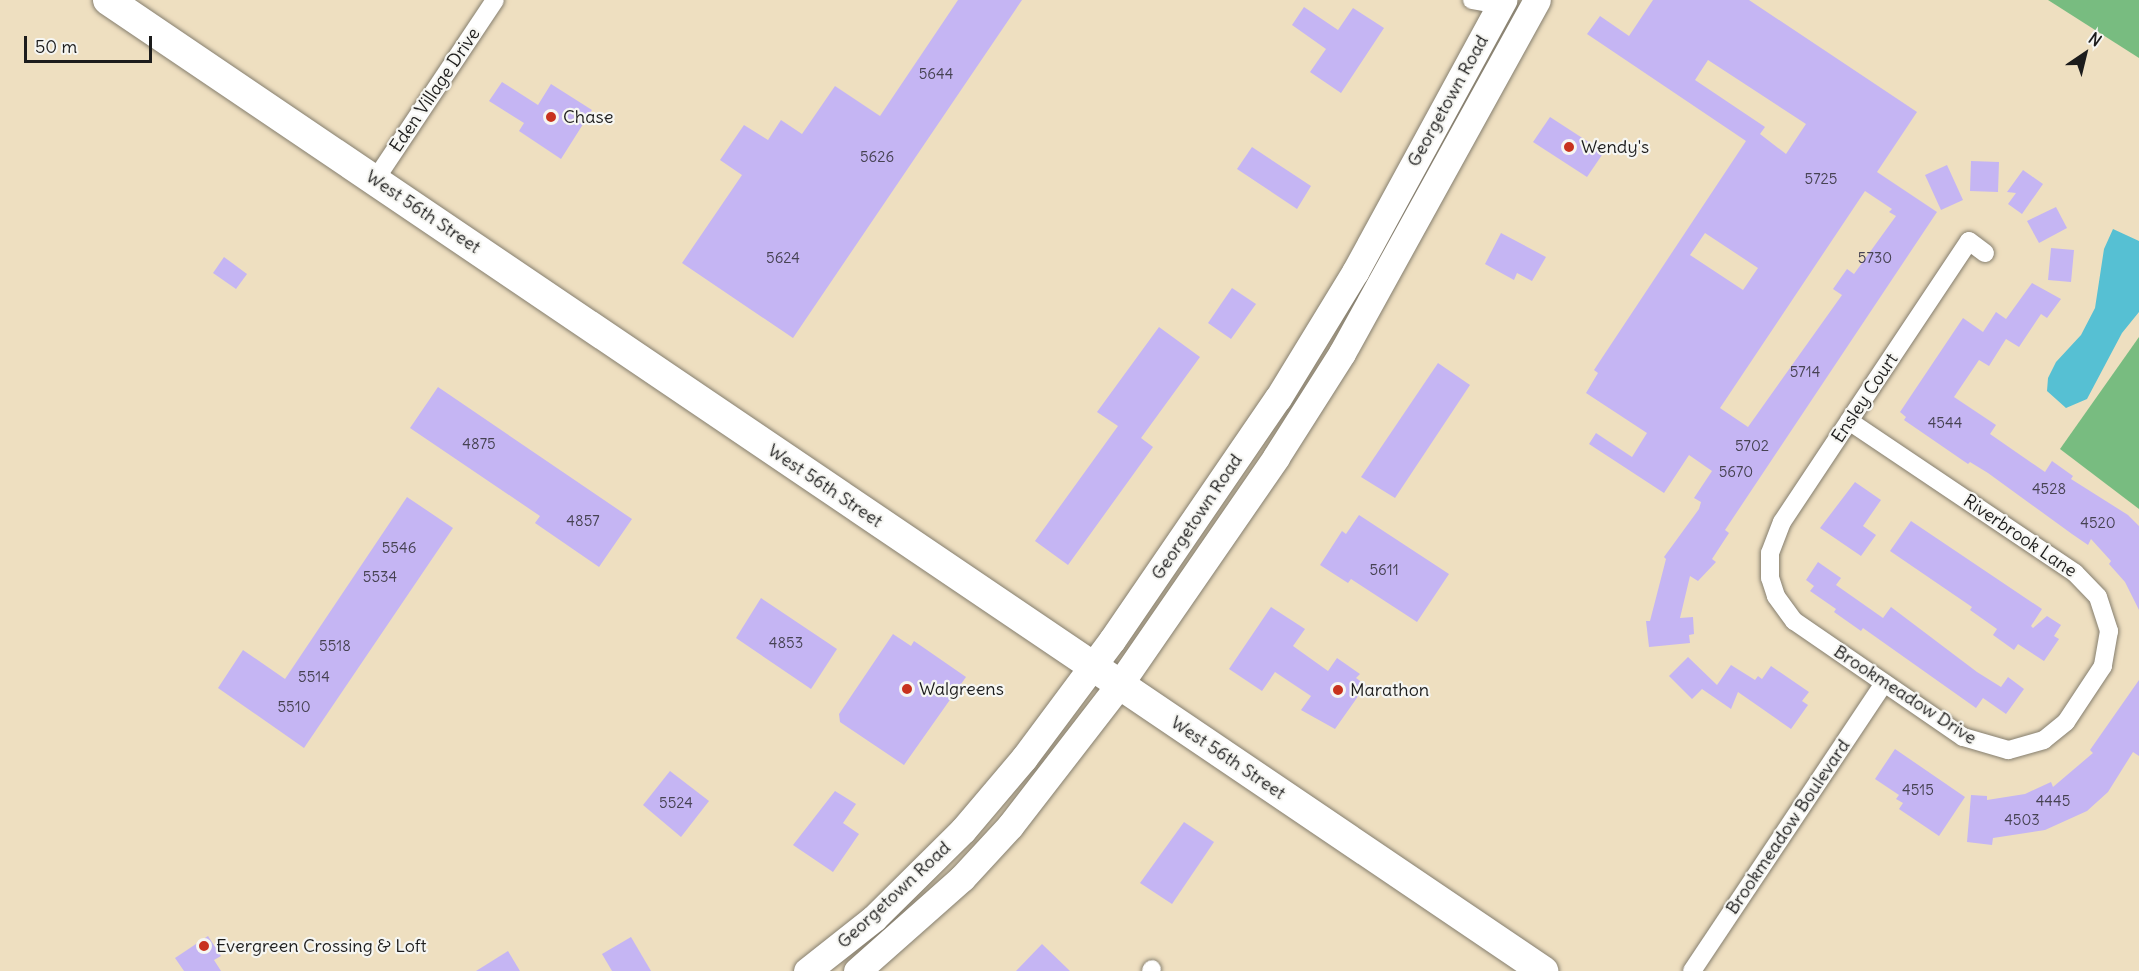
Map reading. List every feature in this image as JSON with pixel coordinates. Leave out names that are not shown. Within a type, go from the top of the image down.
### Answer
[{"type":"main road","name":"West 56th Street","points":[[108,0],[1543,971]]},
{"type":"main road","name":"Georgetown Road","points":[[807,971],[874,918],[963,830],[1018,766],[1092,667],[1278,398],[1355,272],[1501,2]]},
{"type":"main road","name":"Georgetown Road","points":[[858,971],[954,885],[1010,826],[1119,685],[1276,458],[1336,363],[1531,11]]},
{"type":"street","name":"Eden Village Drive","points":[[375,180],[495,0]]},
{"type":"street","points":[[1472,0],[1501,2],[1531,11]]},
{"type":"street","name":"Ensley Court","points":[[1770,578],[1770,553],[1778,530],[1849,422],[1969,241],[1985,253]]},
{"type":"street","name":"Riverbrook Lane","points":[[1849,422],[2090,585],[2103,607],[2109,639],[2103,666],[2085,694]]},
{"type":"street","name":"Brookmeadow Drive","points":[[1770,578],[1776,596],[1794,621],[1972,742],[2008,750],[2039,743],[2054,733],[2085,694]]},
{"type":"street","name":"Brookmeadow Boulevard","points":[[1692,971],[1884,683]]},
{"type":"green space","points":[[2048,0],[2139,0],[2139,58]]},
{"type":"green space","points":[[2139,337],[2139,509],[2060,449]]},
{"type":"water","points":[[2113,229],[2139,241],[2139,312],[2122,333],[2087,399],[2066,408],[2047,391],[2048,378],[2056,362],[2081,335],[2095,308],[2104,249]]},
{"type":"building","points":[[958,0],[1022,0],[793,338],[682,263],[742,175],[720,160],[744,125],[768,140],[781,120],[802,134],[835,86],[880,116]]},
{"type":"building","points":[[1653,0],[1749,0],[1917,112],[1877,172],[1937,212],[1725,530],[1729,533],[1712,559],[1716,562],[1698,581],[1690,576],[1680,618],[1693,617],[1694,634],[1689,635],[1690,643],[1649,647],[1646,621],[1650,621],[1666,559],[1664,557],[1699,509],[1701,502],[1694,498],[1712,471],[1689,455],[1664,493],[1589,444],[1596,433],[1632,457],[1647,433],[1586,393],[1598,373],[1594,370],[1746,141],[1587,34],[1600,16],[1629,36]],"holes":[[[1708,60],[1806,124],[1786,154],[1760,134],[1765,127],[1695,80]],[[1865,191],[1892,209],[1889,212],[1896,216],[1854,274],[1847,269],[1833,289],[1842,295],[1748,427],[1720,408]],[[1705,233],[1758,268],[1743,290],[1690,255]]]},
{"type":"building","points":[[1304,7],[1338,30],[1353,8],[1384,28],[1341,93],[1310,72],[1326,49],[1292,25]]},
{"type":"building","name":"Chase","points":[[502,82],[538,105],[551,84],[592,110],[561,159],[519,131],[524,123],[489,101]]},
{"type":"building","name":"Wendy's","points":[[1550,117],[1604,152],[1587,177],[1533,142]]},
{"type":"building","points":[[1252,147],[1311,186],[1297,209],[1237,169]]},
{"type":"building","points":[[1971,161],[1999,162],[1998,192],[1970,191]]},
{"type":"building","points":[[1947,165],[1963,200],[1941,210],[1925,175]]},
{"type":"building","points":[[2023,170],[2043,184],[2022,214],[2008,204],[2016,193],[2007,192]]},
{"type":"building","points":[[2056,207],[2067,228],[2039,243],[2027,221]]},
{"type":"building","points":[[1501,233],[1546,257],[1532,281],[1517,273],[1514,280],[1485,264]]},
{"type":"building","points":[[2051,248],[2074,250],[2071,282],[2048,280]]},
{"type":"building","points":[[224,257],[247,274],[236,289],[213,273]]},
{"type":"building","points":[[2032,283],[2061,299],[2047,318],[2041,314],[2019,347],[2006,339],[1989,366],[1979,360],[1954,397],[1996,425],[1990,434],[2045,472],[2052,461],[2073,476],[2071,479],[2128,515],[2139,526],[2139,610],[2125,582],[2109,564],[2111,561],[2091,539],[2088,545],[1988,473],[1970,462],[1968,464],[1904,420],[1906,417],[1900,412],[1963,318],[1983,332],[1996,312],[2006,319]]},
{"type":"building","points":[[1232,288],[1256,304],[1231,339],[1208,323]]},
{"type":"building","points":[[1159,327],[1200,357],[1141,438],[1153,447],[1068,565],[1035,541],[1118,426],[1097,412]]},
{"type":"building","points":[[1438,363],[1470,385],[1395,498],[1361,477]]},
{"type":"building","points":[[438,387],[632,519],[599,567],[535,523],[540,516],[410,428]]},
{"type":"building","points":[[1855,482],[1881,500],[1863,526],[1876,535],[1861,556],[1820,528]]},
{"type":"building","points":[[407,497],[453,528],[304,748],[218,688],[243,650],[285,679]]},
{"type":"building","points":[[1359,515],[1449,574],[1417,622],[1351,579],[1348,583],[1320,565],[1342,531],[1346,534]]},
{"type":"building","points":[[1911,521],[2042,609],[2031,626],[2033,628],[2047,616],[2061,625],[2054,636],[2059,639],[2044,661],[2018,644],[2014,650],[1993,635],[1997,629],[1970,610],[1972,607],[1890,551]]},
{"type":"building","points":[[1818,562],[1841,578],[1836,585],[1883,618],[1891,607],[1977,672],[2001,687],[2008,677],[2024,689],[2006,714],[1983,698],[1976,708],[1863,628],[1861,631],[1834,612],[1836,609],[1810,591],[1814,586],[1806,580]]},
{"type":"building","points":[[761,598],[837,649],[811,689],[736,638]]},
{"type":"building","points":[[1271,607],[1305,629],[1293,646],[1328,671],[1337,658],[1360,674],[1356,678],[1366,685],[1335,729],[1301,710],[1311,696],[1275,672],[1262,691],[1229,669]]},
{"type":"building","name":"Walgreens","points":[[893,634],[911,646],[914,641],[966,677],[904,765],[840,722],[839,714]]},
{"type":"building","points":[[1688,657],[1717,685],[1731,665],[1755,680],[1758,676],[1762,679],[1771,666],[1809,692],[1802,701],[1808,705],[1791,729],[1738,692],[1731,709],[1702,689],[1692,699],[1669,676]]},
{"type":"building","points":[[2139,680],[2139,756],[2133,752],[2108,792],[2087,811],[2045,830],[1993,838],[1992,845],[1967,842],[1971,795],[1987,796],[1987,800],[2025,794],[2051,782],[2053,787],[2093,753],[2090,750]]},
{"type":"building","points":[[1895,749],[1965,797],[1939,836],[1899,809],[1903,803],[1896,799],[1899,795],[1875,779]]},
{"type":"building","points":[[670,771],[709,801],[681,837],[643,805]]},
{"type":"building","points":[[835,791],[856,804],[843,823],[859,834],[833,872],[793,845]]},
{"type":"building","points":[[1184,822],[1214,842],[1172,904],[1140,883]]},
{"type":"building","name":"Evergreen Crossing & Loft","points":[[208,936],[221,956],[214,960],[221,971],[184,971],[175,958]]},
{"type":"building","points":[[631,937],[651,971],[612,971],[602,954]]},
{"type":"building","points":[[1042,944],[1070,971],[1016,971]]},
{"type":"building","points":[[508,951],[520,971],[476,971]]},
{"type":"place","name":"Chase","points":[[551,117]]},
{"type":"place","name":"Wendy's","points":[[1569,147]]},
{"type":"place","name":"Walgreens","points":[[907,689]]},
{"type":"place","name":"Marathon","points":[[1338,690]]},
{"type":"place","name":"Evergreen Crossing & Loft","points":[[204,946]]}]
